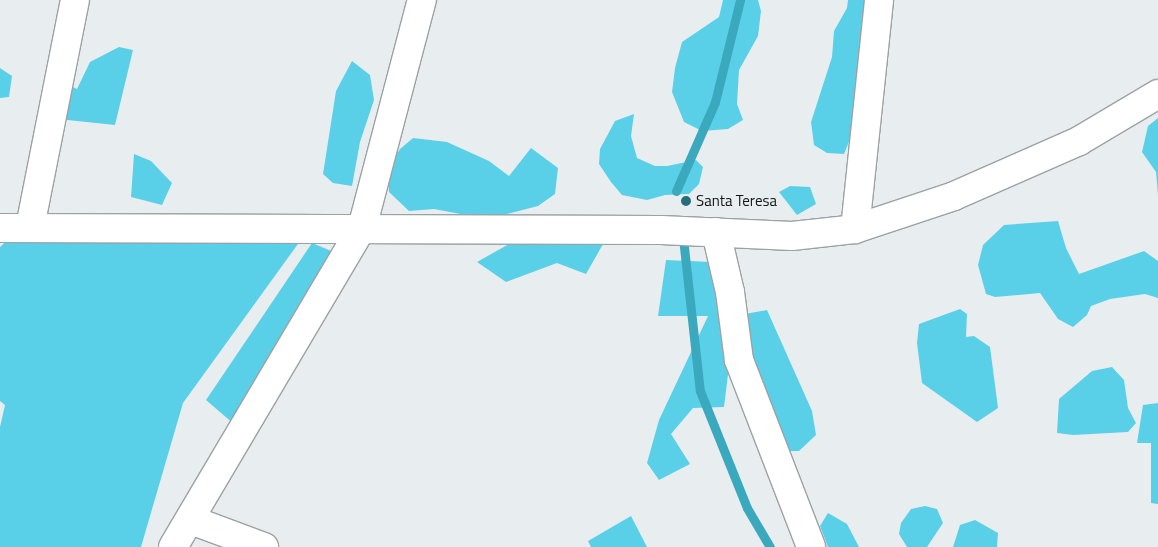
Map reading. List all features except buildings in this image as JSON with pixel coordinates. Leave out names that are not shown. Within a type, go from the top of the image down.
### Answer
[{"type":"street","points":[[30,227],[75,0]]},
{"type":"street","points":[[172,547],[191,520],[362,228],[422,0]]},
{"type":"street","points":[[855,229],[879,0]]},
{"type":"street","points":[[0,228],[362,228],[716,232],[792,236],[855,229],[954,196],[1070,145],[1158,94]]},
{"type":"street","points":[[716,232],[730,292],[739,360],[811,547]]},
{"type":"street","points":[[191,520],[264,547]]},
{"type":"shaded area","points":[[723,0],[758,0],[761,11],[758,36],[739,70],[737,104],[743,120],[728,129],[702,131],[684,122],[672,92],[675,68],[682,42],[719,17]]},
{"type":"shaded area","points":[[848,0],[868,0],[857,122],[844,154],[827,153],[814,145],[811,122],[832,57],[834,31],[847,8]]},
{"type":"shaded area","points":[[119,47],[133,50],[115,125],[58,119],[67,84],[77,89],[90,62]]},
{"type":"shaded area","points":[[352,61],[370,75],[374,100],[360,142],[352,186],[333,183],[323,174],[336,91]]},
{"type":"shaded area","points":[[0,68],[12,76],[9,97],[0,98]]},
{"type":"shaded area","points":[[634,114],[631,136],[637,158],[655,166],[667,166],[696,160],[703,167],[699,184],[689,194],[665,195],[647,200],[622,195],[611,182],[599,164],[600,149],[615,121]]},
{"type":"shaded area","points":[[1158,118],[1158,195],[1156,172],[1142,152],[1148,126]]},
{"type":"shaded area","points":[[413,138],[447,142],[489,161],[509,176],[531,148],[558,168],[555,194],[538,206],[487,219],[434,209],[409,211],[389,192],[387,169],[400,149]]},
{"type":"shaded area","points":[[134,154],[151,161],[172,183],[162,205],[131,197]]},
{"type":"shaded area","points":[[790,186],[810,187],[816,204],[797,215],[779,192]]},
{"type":"shaded area","points":[[1058,221],[1066,248],[1079,274],[1144,251],[1158,261],[1158,298],[1145,294],[1110,299],[1091,306],[1087,315],[1073,327],[1058,319],[1040,293],[995,297],[986,294],[978,265],[983,245],[1004,225]]},
{"type":"shaded area","points":[[611,230],[586,274],[557,263],[506,282],[477,262],[532,231]]},
{"type":"shaded area","points":[[13,235],[303,237],[183,403],[141,547],[0,547],[0,427],[5,405],[0,401],[0,247]]},
{"type":"shaded area","points":[[312,243],[336,253],[235,425],[206,400]]},
{"type":"shaded area","points":[[666,260],[712,262],[734,326],[724,407],[693,408],[671,434],[690,464],[659,480],[647,463],[659,420],[708,316],[658,316]]},
{"type":"shaded area","points":[[960,309],[967,314],[966,337],[974,336],[990,347],[998,408],[977,422],[922,383],[917,343],[919,324]]},
{"type":"shaded area","points":[[767,310],[812,411],[816,435],[799,451],[782,451],[737,349],[745,314]]},
{"type":"shaded area","points":[[1112,367],[1124,380],[1128,408],[1136,423],[1128,432],[1073,435],[1057,433],[1059,399],[1092,371]]},
{"type":"shaded area","points":[[1158,403],[1158,504],[1151,503],[1151,443],[1137,443],[1143,405]]},
{"type":"shaded area","points":[[925,506],[937,509],[943,523],[927,547],[907,547],[899,534],[901,523],[911,509]]},
{"type":"shaded area","points":[[828,513],[847,524],[859,547],[828,547],[820,526]]},
{"type":"shaded area","points":[[631,516],[647,547],[591,547],[588,541]]},
{"type":"shaded area","points":[[975,520],[998,533],[997,547],[953,547],[960,525]]},
{"type":"waterway","points":[[676,191],[715,102],[740,0]]},
{"type":"waterway","points":[[683,238],[700,391],[747,508],[770,547]]},
{"type":"place","name":"Santa Teresa","points":[[686,201]]}]
